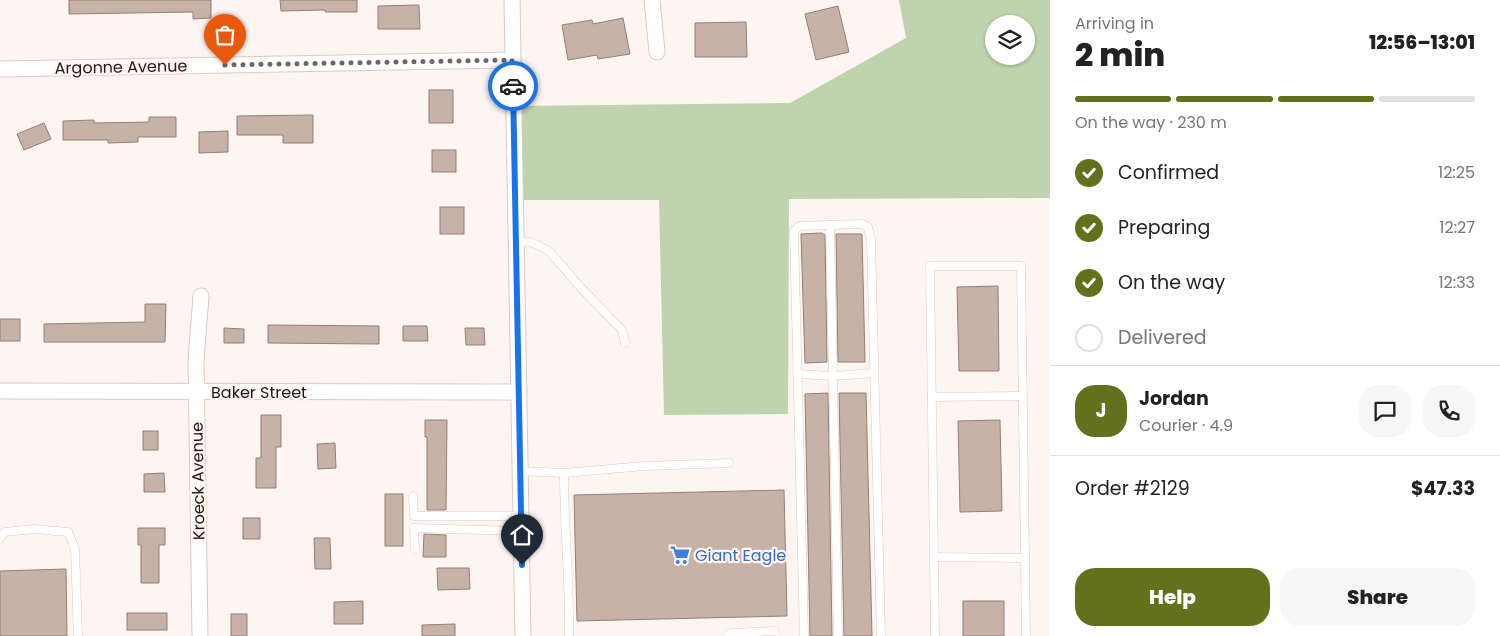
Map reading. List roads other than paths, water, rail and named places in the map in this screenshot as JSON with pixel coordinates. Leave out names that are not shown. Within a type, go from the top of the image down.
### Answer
[{"type":"street","points":[[512,0],[523,636]]},
{"type":"street","points":[[652,0],[657,52]]},
{"type":"street","name":"Argonne Avenue","points":[[0,68],[512,60]]},
{"type":"street","name":"Kroeck Avenue","points":[[200,636],[196,360],[201,296]]},
{"type":"street","name":"Baker Street","points":[[0,392],[519,392]]},
{"type":"lane","points":[[804,636],[794,231],[799,226],[862,224],[868,228],[870,240],[882,636]]},
{"type":"lane","points":[[830,225],[838,636]]},
{"type":"lane","points":[[517,242],[531,242],[550,251],[582,290],[622,330],[625,343]]},
{"type":"lane","points":[[935,636],[930,266],[1021,266],[1026,636]]},
{"type":"lane","points":[[797,374],[833,376],[874,374]]},
{"type":"lane","points":[[932,397],[1023,396]]},
{"type":"lane","points":[[520,471],[564,473],[644,466],[729,463]]},
{"type":"lane","points":[[564,473],[569,636]]},
{"type":"lane","points":[[413,496],[414,550]]},
{"type":"lane","points":[[414,516],[521,524]]},
{"type":"lane","points":[[414,528],[521,524]]},
{"type":"lane","points":[[0,538],[6,532],[34,529],[68,532],[75,549],[78,636]]},
{"type":"lane","points":[[934,557],[1025,558]]},
{"type":"lane","points":[[729,635],[765,634],[775,631]]},
{"type":"place","name":"Giant Eagle","points":[[680,555]]}]
